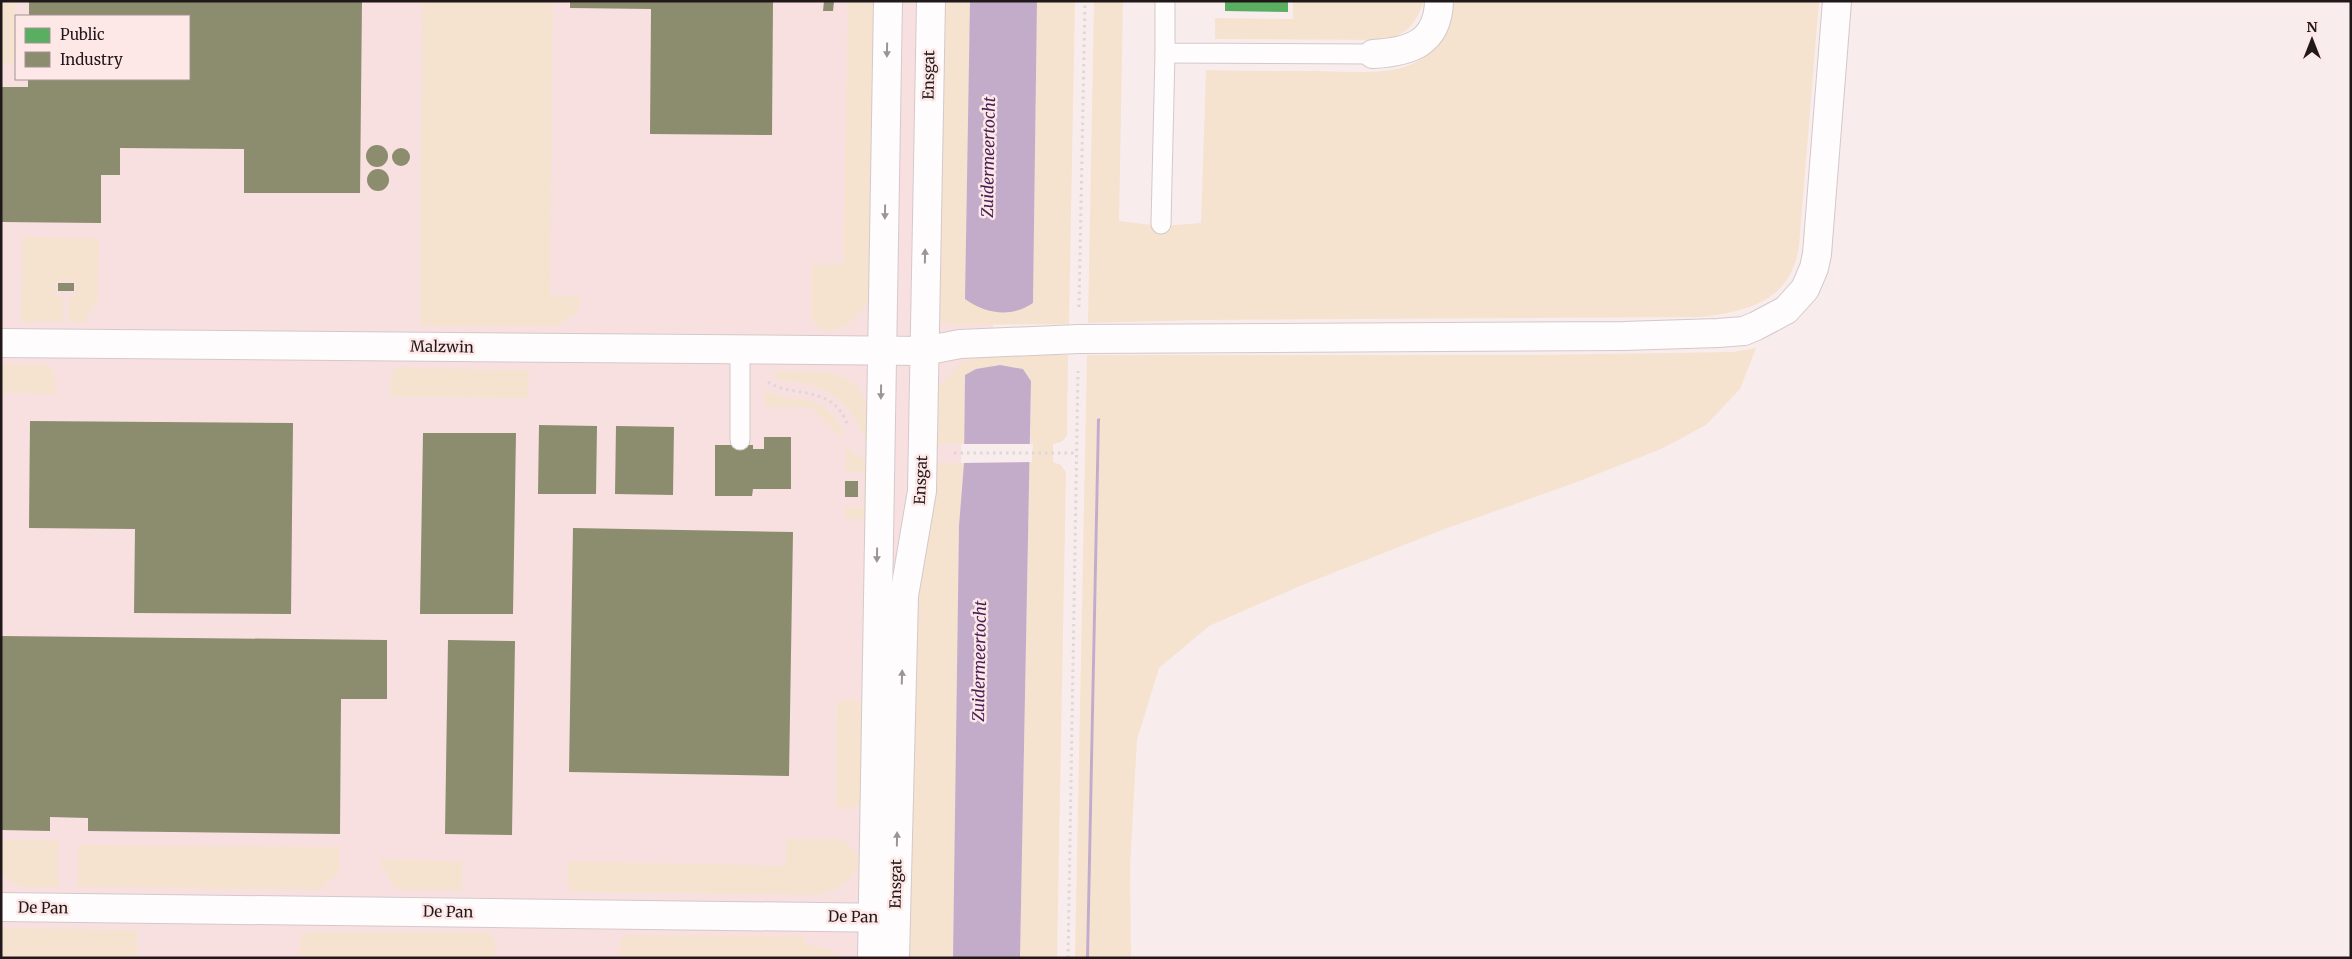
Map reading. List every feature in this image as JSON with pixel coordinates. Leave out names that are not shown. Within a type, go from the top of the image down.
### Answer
[{"type":"street","name":"Ensgat","points":[[888,1],[880,454],[884,917],[895,958]]},
{"type":"street","name":"Ensgat","points":[[872,958],[884,917],[904,596],[922,491],[935,454],[924,351],[931,1]]},
{"type":"street","points":[[1373,54],[1408,50],[1422,42],[1437,18],[1439,1]]},
{"type":"street","name":"Malzwin","points":[[1,343],[924,351],[960,344],[1079,339],[1683,335],[1744,330],[1767,322],[1786,310],[1800,296],[1814,268],[1818,254],[1837,1]]},
{"type":"street","name":"De Pan","points":[[1,907],[884,917]]},
{"type":"lane","points":[[1161,224],[1165,1]]},
{"type":"lane","points":[[1165,53],[1373,54]]},
{"type":"lane","points":[[740,440],[747,350]]},
{"type":"path","points":[[1068,958],[1084,1]]},
{"type":"path","points":[[747,350],[768,382],[776,388],[805,391],[824,399],[846,420],[855,442],[867,453],[880,454]]},
{"type":"path","points":[[935,454],[1076,453]]},
{"type":"shaded area","points":[[1,1],[997,1],[990,591],[990,958],[1,958]]},
{"type":"shaded area","points":[[1,1],[15,1],[14,63],[1,63]]},
{"type":"shaded area","points":[[422,1],[553,1],[550,296],[583,296],[576,313],[558,326],[420,326]]},
{"type":"shaded area","points":[[848,1],[878,1],[872,293],[868,302],[854,319],[837,329],[828,330],[819,327],[811,319],[812,265],[843,265]]},
{"type":"shaded area","points":[[939,1],[970,1],[965,299],[992,309],[1006,311],[1022,308],[1033,303],[1037,1],[1075,1],[1069,324],[956,325],[933,321]]},
{"type":"shaded area","points":[[1094,1],[1123,1],[1119,221],[1161,226],[1201,223],[1206,70],[1367,72],[1408,66],[1425,56],[1438,43],[1450,19],[1454,1],[1819,1],[1799,246],[1794,265],[1787,279],[1777,291],[1765,300],[1735,311],[1701,317],[1198,320],[1088,323]]},
{"type":"shaded area","points":[[1293,1],[1424,1],[1418,16],[1411,26],[1401,34],[1386,40],[1215,39],[1215,18],[1293,19]]},
{"type":"shaded area","points":[[22,237],[99,238],[98,302],[93,302],[93,312],[87,312],[87,322],[68,322],[69,296],[76,296],[76,281],[56,281],[56,296],[63,296],[63,322],[21,322]]},
{"type":"shaded area","points":[[1756,348],[1740,389],[1706,425],[1661,449],[1577,482],[1442,530],[1300,586],[1209,626],[1159,668],[1137,740],[1130,868],[1131,958],[1089,958],[1100,418],[1097,419],[1086,958],[1075,958],[1087,355],[1533,355],[1733,352]]},
{"type":"shaded area","points":[[1068,355],[1067,436],[1061,442],[1053,444],[1053,462],[1061,465],[1066,472],[1057,958],[1020,958],[1031,381],[1023,369],[997,365],[965,375],[964,444],[930,444],[934,390],[958,366],[977,356]]},
{"type":"shaded area","points":[[1,364],[47,364],[55,374],[55,394],[1,393]]},
{"type":"shaded area","points":[[397,368],[529,370],[528,398],[390,397],[391,374]]},
{"type":"shaded area","points":[[769,371],[826,372],[851,382],[859,389],[867,408],[869,419],[868,445],[851,412],[831,393],[809,384],[779,380]]},
{"type":"shaded area","points":[[765,389],[782,397],[809,400],[818,404],[836,420],[843,434],[840,437],[811,407],[765,407]]},
{"type":"shaded area","points":[[846,445],[853,453],[870,463],[870,519],[845,519],[845,507],[863,507],[864,472],[845,471]]},
{"type":"shaded area","points":[[930,463],[964,463],[959,526],[953,958],[905,958],[911,616]]},
{"type":"shaded area","points":[[866,700],[862,802],[854,808],[839,808],[836,805],[837,701]]},
{"type":"shaded area","points":[[786,839],[842,839],[862,858],[855,873],[845,884],[832,891],[817,895],[573,892],[567,883],[568,861],[786,866]]},
{"type":"shaded area","points":[[1,840],[59,840],[58,887],[27,888],[14,884],[1,873]]},
{"type":"shaded area","points":[[78,845],[340,847],[339,872],[320,890],[78,887]]},
{"type":"shaded area","points":[[381,859],[462,861],[462,891],[398,890],[387,877],[387,868],[381,868]]},
{"type":"shaded area","points":[[1,928],[137,930],[137,958],[1,958]]},
{"type":"shaded area","points":[[309,932],[487,933],[495,939],[495,958],[299,958],[300,938]]},
{"type":"shaded area","points":[[626,935],[805,936],[806,944],[829,949],[841,958],[620,958],[619,942]]},
{"type":"water","name":"Zuidermeertocht","points":[[970,1],[1037,1],[1033,303],[1016,311],[990,311],[965,299]]},
{"type":"water","name":"Zuidermeertocht","points":[[1000,365],[1023,369],[1031,381],[1020,958],[953,958],[959,526],[964,463],[965,375],[976,369]]},
{"type":"water","points":[[1100,418],[1089,958],[1086,958],[1097,419]]},
{"type":"pier","points":[[961,444],[1033,444],[1032,462],[961,463]]},
{"type":"building: Public","points":[[1225,1],[1288,1],[1288,12],[1225,11]]},
{"type":"building: Industry","points":[[29,1],[362,1],[360,193],[244,193],[244,149],[120,148],[120,175],[101,175],[101,223],[1,222],[1,87],[28,87],[28,80],[190,80],[190,15],[29,15]]},
{"type":"building: Industry","points":[[570,1],[773,1],[772,135],[650,134],[651,9],[570,8]]},
{"type":"building: Industry","points":[[824,1],[834,1],[833,11],[823,11]]},
{"type":"building: Industry","points":[[377,145],[387,152],[388,156],[381,166],[377,167],[367,160],[366,156],[373,146]]},
{"type":"building: Industry","points":[[397,148],[405,148],[410,153],[408,164],[397,166],[392,161],[392,153]]},
{"type":"building: Industry","points":[[378,169],[386,172],[389,180],[386,188],[378,191],[370,188],[367,180],[370,172]]},
{"type":"building: Industry","points":[[58,283],[74,283],[74,291],[58,291]]},
{"type":"building: Industry","points":[[30,421],[293,423],[291,614],[134,613],[135,529],[29,528]]},
{"type":"building: Industry","points":[[539,425],[597,426],[596,494],[538,494]]},
{"type":"building: Industry","points":[[616,426],[674,427],[673,495],[615,494]]},
{"type":"building: Industry","points":[[423,433],[516,433],[513,614],[420,614]]},
{"type":"building: Industry","points":[[764,437],[791,437],[791,489],[753,489],[752,496],[715,496],[715,445],[753,445],[753,449],[764,449]]},
{"type":"building: Industry","points":[[845,481],[858,481],[858,497],[845,497]]},
{"type":"building: Industry","points":[[573,528],[793,532],[789,776],[569,772]]},
{"type":"building: Industry","points":[[2,636],[387,640],[387,699],[341,699],[340,834],[88,831],[88,818],[50,817],[50,831],[1,830]]},
{"type":"building: Industry","points":[[448,640],[515,641],[512,835],[445,834]]}]
